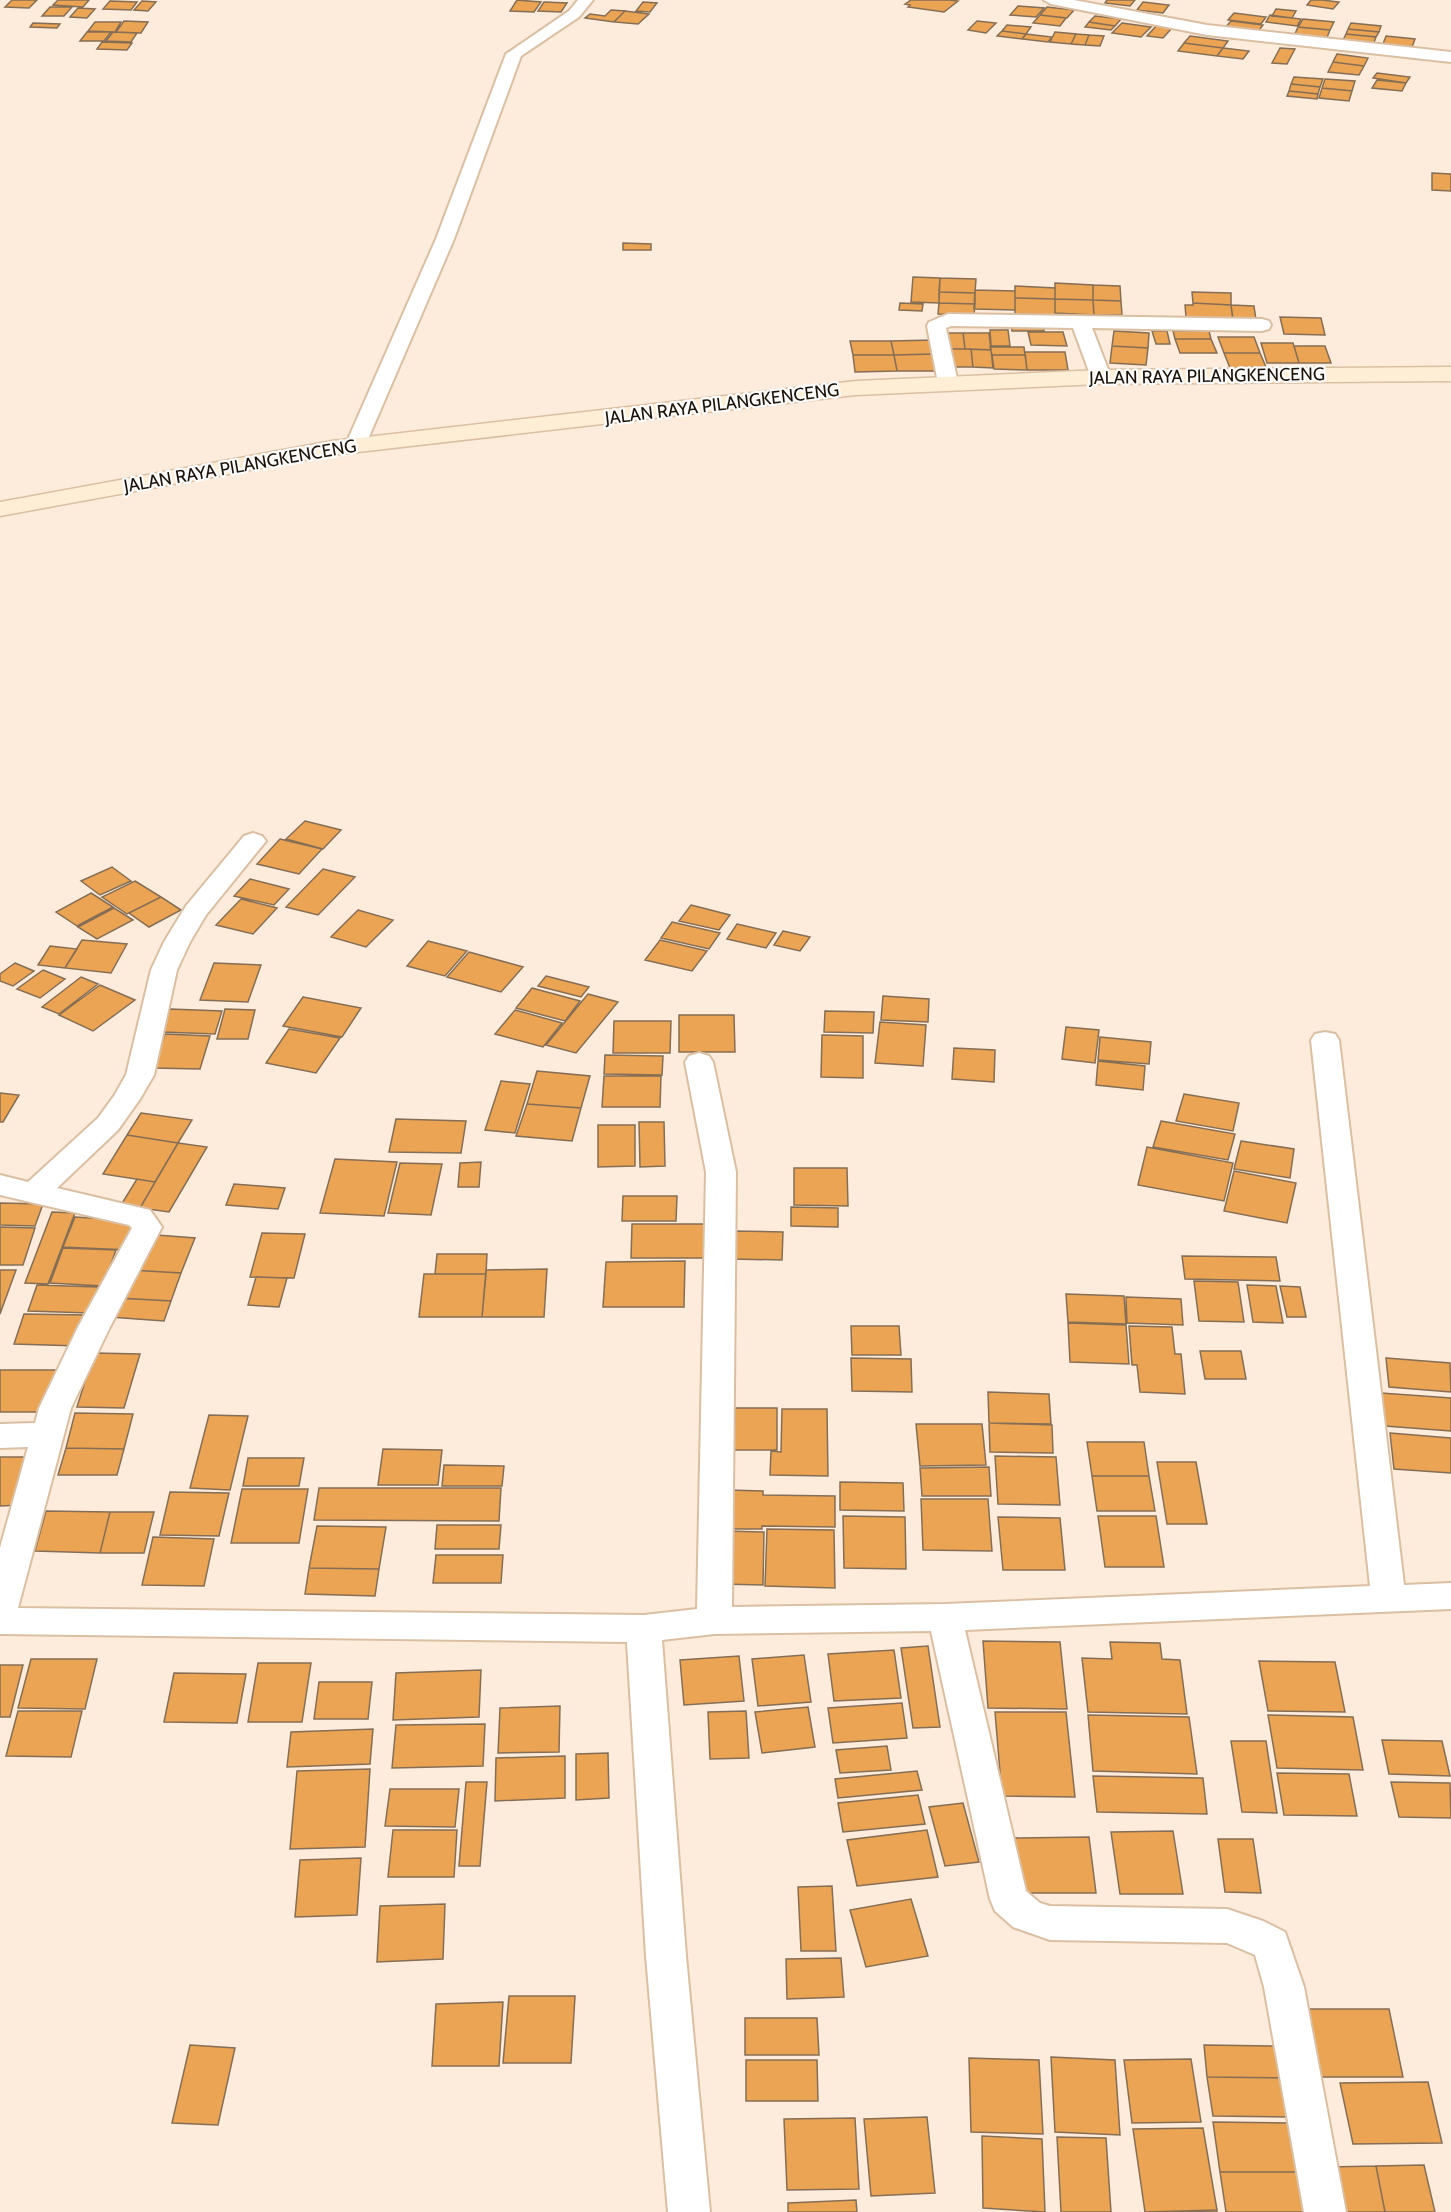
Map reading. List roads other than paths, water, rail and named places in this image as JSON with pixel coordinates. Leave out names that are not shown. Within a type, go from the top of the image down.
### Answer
[{"type":"main road","name":"JALAN RAYA PILANGKENCENG","points":[[0,509],[274,458],[355,446],[856,388],[1101,377],[1451,374]]},
{"type":"street","points":[[355,446],[444,239],[514,54],[574,14],[586,0]]},
{"type":"street","points":[[1051,0],[1207,30],[1451,57]]},
{"type":"street","points":[[948,383],[936,326],[939,323],[957,320],[1262,325]]},
{"type":"street","points":[[1081,322],[1101,377]]},
{"type":"street","points":[[34,1192],[108,1124],[126,1099],[140,1075],[164,970],[177,942],[195,912],[253,841]]},
{"type":"street","points":[[1325,1040],[1388,1597]]},
{"type":"street","points":[[699,1062],[721,1172],[714,1621]]},
{"type":"street","points":[[0,1185],[139,1217],[147,1227],[94,1327],[55,1408],[0,1611]]},
{"type":"street","points":[[0,1436],[49,1434]]},
{"type":"street","points":[[0,1621],[644,1629],[714,1621],[945,1617],[1451,1596]]},
{"type":"street","points":[[945,1617],[1009,1899],[1027,1915],[1050,1923],[1227,1926],[1249,1933],[1271,1944],[1284,1987],[1325,2212]]},
{"type":"street","points":[[644,1629],[666,1956],[689,2212]]}]
